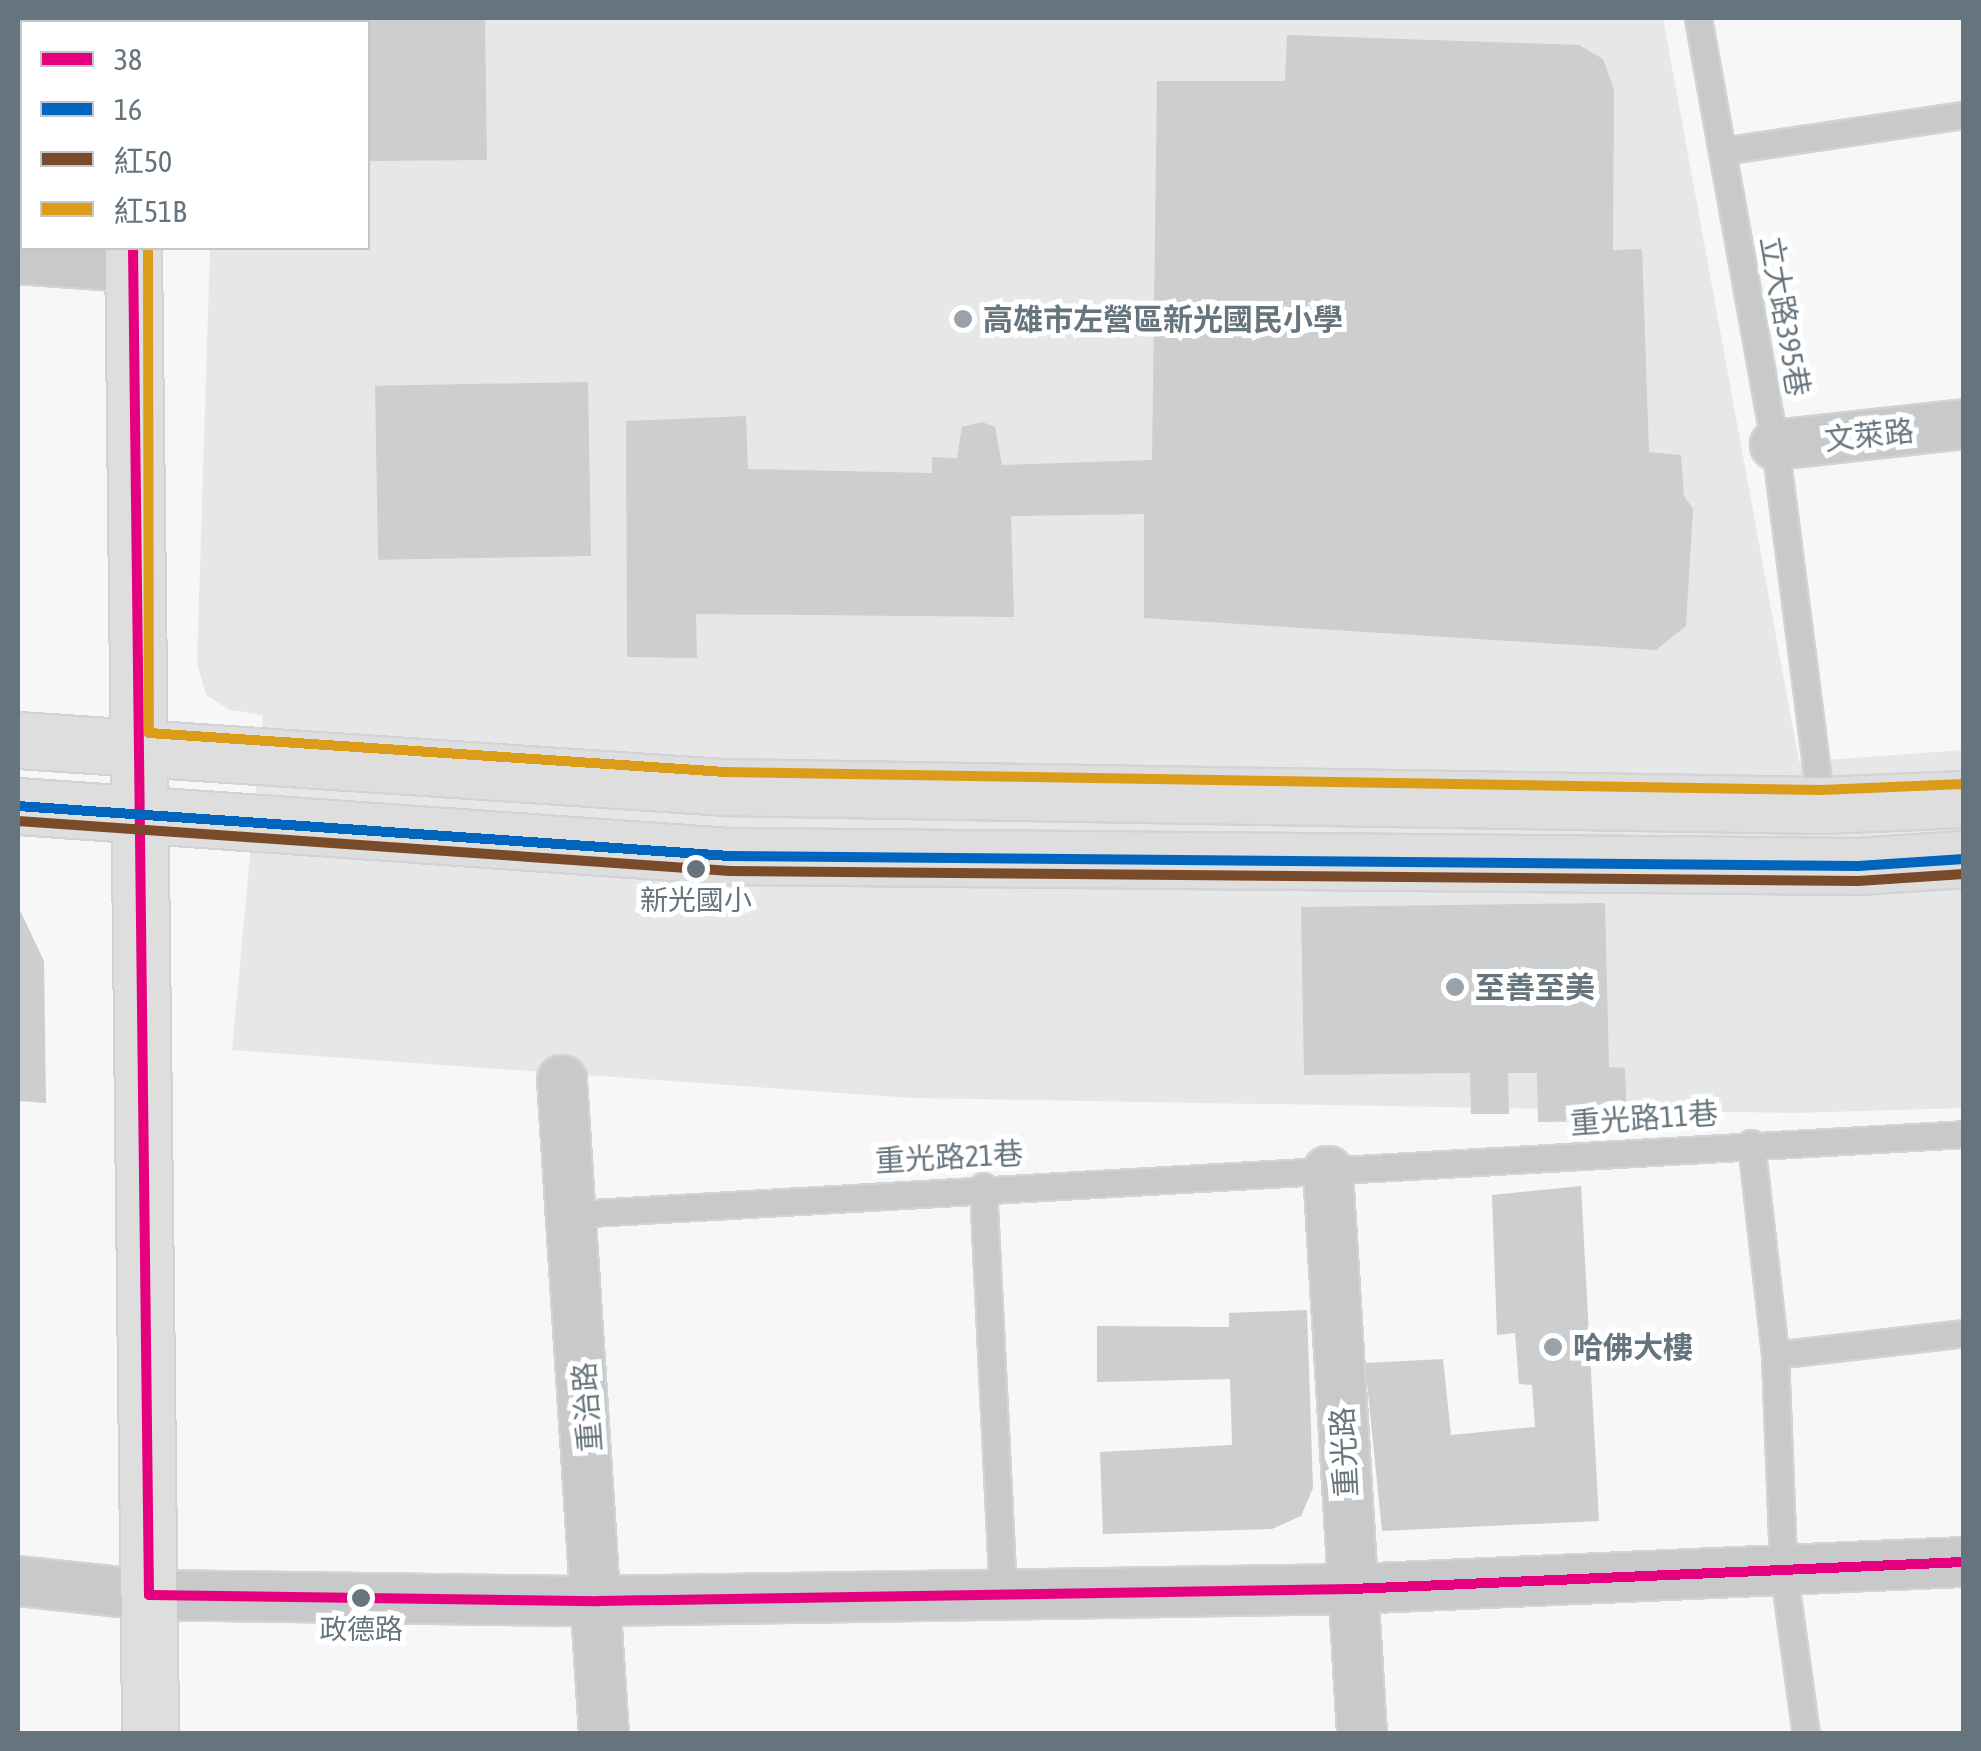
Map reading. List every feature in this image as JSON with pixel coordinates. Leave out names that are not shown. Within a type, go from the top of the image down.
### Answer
[{"type":"street","points":[[18,258],[133,257],[134,748],[150,1734]]},
{"type":"street","name":"文萊路","points":[[1775,445],[1964,424]]},
{"type":"street","points":[[18,740],[724,787],[1821,805],[1964,799]]},
{"type":"street","points":[[1088,858],[1089,791]]},
{"type":"street","points":[[18,806],[730,856],[1858,866],[1964,859]]},
{"type":"street","name":"重治路","points":[[562,1080],[599,1601],[604,1734]]},
{"type":"street","name":"重光路","points":[[1328,1171],[1362,1734]]},
{"type":"street","points":[[18,1581],[149,1595],[599,1601],[1352,1590],[1964,1562]]},
{"type":"lane","name":"立大路395巷","points":[[1698,18],[1775,445],[1821,805]]},
{"type":"lane","points":[[1722,151],[1964,116]]},
{"type":"lane","name":"重光路11巷","points":[[1328,1171],[1751,1143],[1964,1134]]},
{"type":"lane","points":[[1751,1143],[1774,1355],[1783,1568],[1806,1734]]},
{"type":"lane","name":"重光路21巷","points":[[574,1214],[983,1186],[1328,1171]]},
{"type":"lane","points":[[983,1186],[1003,1596]]},
{"type":"lane","points":[[1774,1355],[1964,1333]]},
{"type":"shaded area","name":"高雄市左營區新光國民小學","points":[[1663,18],[1799,762],[1963,750],[1963,1108],[1795,1113],[911,1098],[232,1050],[263,715],[230,710],[206,695],[197,663],[210,250],[370,250],[370,20],[224,20]]},
{"type":"building","points":[[273,18],[485,18],[487,160],[370,161],[370,20]]},
{"type":"building","points":[[1287,35],[1579,45],[1603,59],[1614,89],[1613,250],[1642,249],[1649,452],[1681,455],[1684,496],[1693,509],[1686,626],[1656,650],[1144,618],[1144,514],[1011,516],[1014,617],[696,614],[697,658],[627,657],[626,421],[746,416],[748,469],[932,473],[932,457],[957,458],[962,427],[982,422],[995,427],[1002,465],[1152,460],[1157,81],[1285,81]]},
{"type":"building","points":[[588,382],[591,556],[378,560],[375,386]]},
{"type":"building","name":"至善至美","points":[[1605,903],[1609,1067],[1625,1068],[1627,1121],[1538,1122],[1537,1073],[1508,1073],[1509,1114],[1471,1114],[1470,1073],[1304,1075],[1301,907]]},
{"type":"building","points":[[18,906],[44,961],[46,1103],[18,1101]]},
{"type":"building","name":"哈佛大樓","points":[[1581,1186],[1599,1521],[1382,1531],[1365,1363],[1443,1359],[1451,1435],[1535,1427],[1532,1385],[1519,1384],[1515,1333],[1497,1335],[1492,1195]]},
{"type":"building","points":[[1307,1310],[1313,1488],[1301,1516],[1272,1529],[1103,1534],[1100,1452],[1232,1445],[1230,1379],[1097,1382],[1097,1326],[1229,1327],[1229,1313]]},
{"type":"transit line","name":"38","points":[[133,250],[149,1595]]},
{"type":"transit line","name":"紅51B","points":[[148,250],[149,733],[725,772],[1821,790],[1963,784]]},
{"type":"transit line","name":"16","points":[[18,806],[730,856],[1858,866],[1964,859]]},
{"type":"transit line","name":"紅50","points":[[18,821],[730,871],[1858,881],[1964,874]]},
{"type":"transit line","name":"38","points":[[149,1595],[599,1601],[1352,1589],[1964,1562]]},
{"type":"place","name":"高雄市左營區新光國民小學","points":[[963,319]]},
{"type":"place","name":"新光國小","points":[[696,869]]},
{"type":"place","name":"至善至美","points":[[1455,987]]},
{"type":"place","name":"哈佛大樓","points":[[1553,1347]]},
{"type":"place","name":"政德路","points":[[361,1598]]}]
